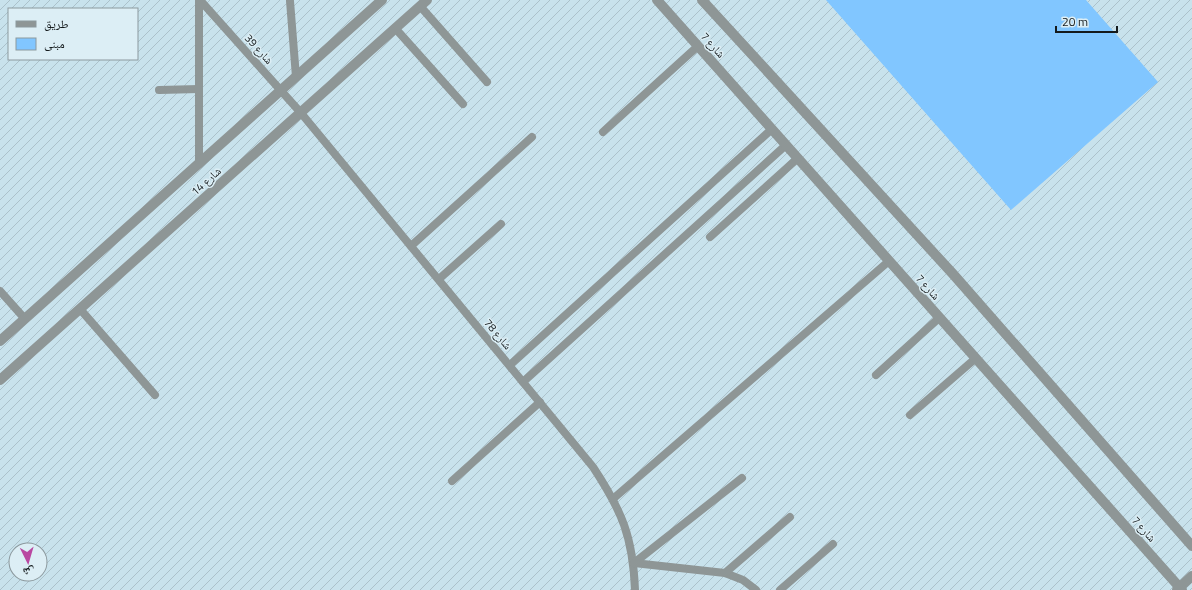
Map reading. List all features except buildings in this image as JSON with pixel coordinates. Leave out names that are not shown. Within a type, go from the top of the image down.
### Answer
[{"type":"street","name":"شارع 14","points":[[0,341],[382,0]]},
{"type":"street","name":"شارع 7","points":[[657,0],[976,358],[1179,589]]},
{"type":"street","name":"شارع 7","points":[[702,0],[954,274],[1192,546]]},
{"type":"street","name":"شارع 14","points":[[0,380],[424,3]]},
{"type":"street","points":[[1179,589],[1192,576]]},
{"type":"lane","points":[[199,0],[199,164]]},
{"type":"lane","name":"شارع 39","points":[[199,0],[301,113]]},
{"type":"lane","points":[[290,1],[296,77]]},
{"type":"lane","points":[[424,3],[487,82]]},
{"type":"lane","points":[[395,28],[462,104]]},
{"type":"lane","points":[[602,132],[698,46]]},
{"type":"lane","points":[[159,90],[199,90]]},
{"type":"lane","name":"شارع 78","points":[[301,113],[593,467],[614,498],[627,530],[634,563],[635,590]]},
{"type":"lane","points":[[510,365],[772,129]]},
{"type":"lane","points":[[411,246],[532,137]]},
{"type":"lane","points":[[523,382],[786,145]]},
{"type":"lane","points":[[710,237],[798,158]]},
{"type":"lane","points":[[439,279],[501,224]]},
{"type":"lane","points":[[614,498],[889,261]]},
{"type":"lane","points":[[0,291],[25,319]]},
{"type":"lane","points":[[80,309],[155,395]]},
{"type":"lane","points":[[876,375],[939,318]]},
{"type":"lane","points":[[910,415],[976,358]]},
{"type":"lane","points":[[452,481],[540,402]]},
{"type":"lane","points":[[634,563],[742,478]]},
{"type":"lane","points":[[725,573],[790,517]]},
{"type":"lane","points":[[780,590],[833,544]]},
{"type":"lane","points":[[634,563],[725,573],[743,580],[756,590]]},
{"type":"shaded area","points":[[0,0],[1192,0],[1192,590],[0,590]]}]
